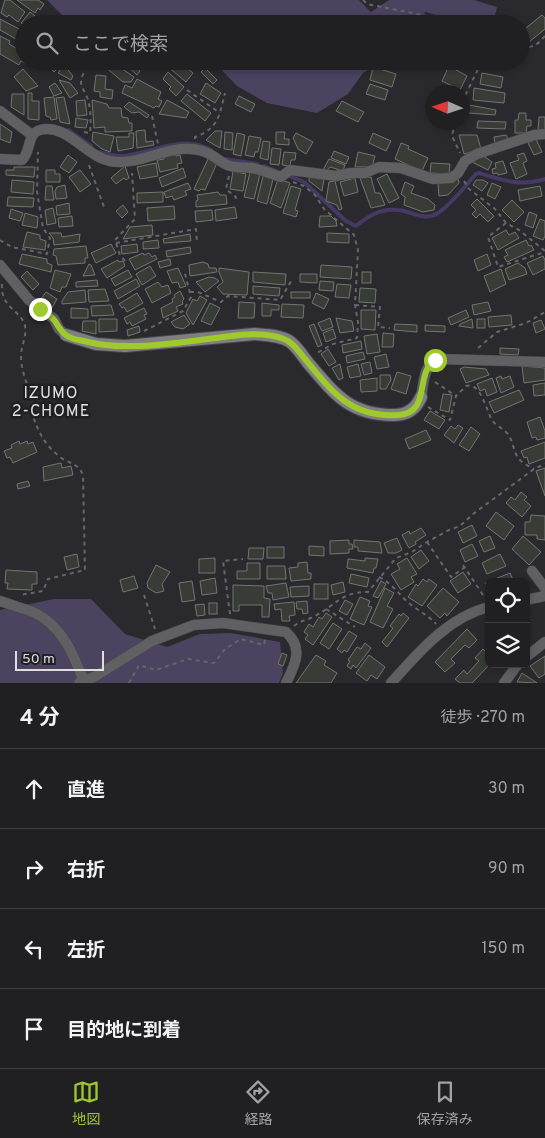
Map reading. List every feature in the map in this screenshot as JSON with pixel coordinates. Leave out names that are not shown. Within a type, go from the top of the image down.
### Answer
[{"type":"street","points":[[0,111],[32,135]]},
{"type":"street","points":[[0,159],[22,160],[27,155],[32,135],[37,130],[46,128],[64,133],[98,157],[110,161],[124,162],[176,150],[195,149],[206,152],[220,162],[231,166],[285,174],[336,176],[365,173],[379,167],[401,168],[433,179],[443,179],[451,178],[458,173],[465,161],[477,154],[527,137],[545,134]]},
{"type":"street","points":[[3,269],[29,300],[54,320],[66,336],[110,346],[255,334],[285,339],[291,342],[345,402],[368,413],[400,415],[414,408],[420,399],[425,375],[429,366],[435,360],[465,359],[545,362]]},
{"type":"street","points":[[532,571],[545,588]]},
{"type":"street","points":[[530,599],[545,596]]},
{"type":"street","points":[[0,601],[35,613],[56,628],[72,651],[81,683],[158,639],[194,625],[223,623],[286,632],[294,642],[297,658],[286,683]]},
{"type":"street","points":[[391,683],[443,631],[457,621],[485,607]]},
{"type":"street","points":[[530,654],[545,642]]},
{"type":"street","points":[[504,683],[515,668]]},
{"type":"street","points":[[402,683],[404,669]]},
{"type":"path","points":[[363,0],[367,4],[422,15]]},
{"type":"path","points":[[530,48],[536,46],[545,36]]},
{"type":"path","points":[[79,131],[90,133],[88,97],[81,87],[85,70]]},
{"type":"path","points":[[470,86],[478,70]]},
{"type":"path","points":[[188,90],[220,113]]},
{"type":"path","points":[[195,141],[195,137],[209,132],[213,127],[220,113],[226,93]]},
{"type":"path","points":[[152,116],[158,145]]},
{"type":"path","points":[[453,130],[452,136],[465,161]]},
{"type":"path","points":[[0,240],[12,247],[47,254],[50,238],[43,228],[37,191],[39,155],[32,135]]},
{"type":"path","points":[[84,148],[105,210]]},
{"type":"path","points":[[125,261],[120,255],[115,240],[134,219],[134,182],[130,161]]},
{"type":"path","points":[[231,166],[226,188],[236,197],[235,202]]},
{"type":"path","points":[[458,173],[469,189],[496,209],[506,223],[518,230],[545,252]]},
{"type":"path","points":[[285,174],[315,195],[324,209],[354,235],[358,250],[355,305],[358,322],[357,338],[333,344],[307,361]]},
{"type":"path","points":[[506,223],[488,237],[498,267],[545,252]]},
{"type":"path","points":[[116,243],[196,229],[197,242]]},
{"type":"path","points":[[3,269],[2,289],[4,297],[8,306],[21,317],[25,325],[25,337],[20,357],[22,372],[32,402],[34,419],[49,447],[81,469],[83,475],[85,570],[48,579],[43,591],[18,595]]},
{"type":"path","points":[[139,345],[144,331],[183,311],[191,297],[184,270]]},
{"type":"path","points":[[190,292],[198,292],[221,302],[228,296],[280,300],[293,278]]},
{"type":"path","points":[[355,305],[380,307],[378,327],[390,328]]},
{"type":"path","points":[[465,359],[496,332],[526,323],[545,312]]},
{"type":"path","points":[[425,375],[456,396]]},
{"type":"path","points":[[420,399],[450,420],[456,396],[466,386],[470,385],[481,394],[492,419],[496,425],[507,433],[518,457],[522,462],[534,469]]},
{"type":"path","points":[[286,632],[299,621],[313,618],[334,602],[349,595],[368,592],[396,558],[412,552],[426,542],[460,526],[473,514],[534,469],[545,464]]},
{"type":"path","points":[[426,542],[451,577],[464,566],[485,600]]},
{"type":"path","points":[[231,624],[223,561],[243,559]]},
{"type":"path","points":[[379,577],[390,584],[399,595],[430,617],[443,631]]},
{"type":"path","points":[[144,595],[158,639]]},
{"type":"path","points":[[326,608],[355,627]]},
{"type":"path","points":[[129,683],[139,665],[156,670],[188,659],[214,663],[225,649],[241,639],[264,645],[268,629]]},
{"type":"shaded area","points":[[47,0],[359,0],[371,12],[389,0],[474,0],[497,7],[495,15],[436,15],[425,12],[424,15],[62,15]]},
{"type":"shaded area","points":[[222,70],[368,70],[363,73],[348,94],[317,113],[267,103],[237,86]]},
{"type":"shaded area","points":[[54,599],[91,599],[125,634],[167,647],[200,634],[231,633],[280,642],[283,673],[279,683],[0,683],[0,610]]},
{"type":"building","points":[[5,0],[10,0],[25,12],[23,15],[15,15],[15,20],[9,15],[7,17],[1,13]]},
{"type":"building","points":[[17,0],[38,0],[44,4],[35,13]]},
{"type":"building","points":[[542,15],[545,18],[545,29],[530,41],[530,25]]},
{"type":"building","points":[[0,19],[15,27],[15,38],[0,30]]},
{"type":"building","points":[[0,36],[10,41],[9,44],[15,48],[15,63],[0,54]]},
{"type":"building","points":[[24,70],[38,86],[26,91],[14,77]]},
{"type":"building","points":[[60,70],[68,70],[73,76],[71,80],[58,73]]},
{"type":"building","points":[[109,70],[124,70],[134,77],[131,82],[123,82]]},
{"type":"building","points":[[132,70],[139,70],[137,75]]},
{"type":"building","points":[[172,70],[190,70],[193,73],[186,82]]},
{"type":"building","points":[[207,70],[217,80],[213,84],[201,72]]},
{"type":"building","points":[[372,70],[383,70],[396,74],[392,87],[370,80]]},
{"type":"building","points":[[447,70],[456,70],[467,76],[462,85],[450,85],[442,81]]},
{"type":"building","points":[[168,72],[184,87],[176,96],[163,79]]},
{"type":"building","points":[[482,73],[503,77],[501,88],[480,84]]},
{"type":"building","points":[[96,75],[106,76],[105,89],[113,90],[112,99],[100,97],[100,92],[94,91]]},
{"type":"building","points":[[137,79],[161,92],[158,99],[162,101],[159,107],[156,106],[154,108],[122,93],[125,85],[132,88]]},
{"type":"building","points":[[59,80],[70,83],[78,93],[70,98]]},
{"type":"building","points":[[55,83],[62,93],[54,96],[49,87]]},
{"type":"building","points":[[206,83],[221,93],[215,103],[200,94]]},
{"type":"building","points":[[370,84],[388,90],[385,100],[366,94]]},
{"type":"building","points":[[474,88],[505,93],[504,103],[473,100]]},
{"type":"building","points":[[28,93],[32,93],[32,101],[39,101],[39,120],[28,119]]},
{"type":"building","points":[[12,94],[24,94],[24,115],[11,107]]},
{"type":"building","points":[[187,94],[211,113],[205,121],[181,101]]},
{"type":"building","points":[[239,96],[255,104],[251,112],[235,104]]},
{"type":"building","points":[[54,97],[57,119],[51,120],[50,117],[46,116],[44,98]]},
{"type":"building","points":[[64,97],[70,124],[60,122],[56,98]]},
{"type":"building","points":[[85,100],[87,115],[77,116],[76,101]]},
{"type":"building","points":[[92,100],[107,104],[109,108],[121,108],[122,117],[128,118],[129,123],[132,123],[132,131],[105,132],[105,127],[94,128]]},
{"type":"building","points":[[167,100],[189,112],[186,118],[159,114]]},
{"type":"building","points":[[342,101],[364,112],[358,122],[336,111]]},
{"type":"building","points":[[129,102],[149,115],[147,118],[139,112],[132,113],[124,107]]},
{"type":"building","points":[[470,105],[496,110],[495,115],[470,113]]},
{"type":"building","points":[[519,113],[526,113],[526,120],[531,120],[531,126],[527,126],[526,133],[515,133],[515,120],[518,120]]},
{"type":"building","points":[[539,117],[545,117],[545,130],[538,130]]},
{"type":"building","points":[[76,118],[88,120],[86,128],[75,127]]},
{"type":"building","points":[[478,121],[506,122],[505,129],[477,128]]},
{"type":"building","points":[[0,124],[12,132],[10,143],[0,139]]},
{"type":"building","points":[[145,130],[146,142],[153,141],[154,145],[137,148],[136,131]]},
{"type":"building","points":[[215,131],[222,131],[220,148],[206,140]]},
{"type":"building","points":[[93,132],[114,136],[110,152],[102,149],[92,141]]},
{"type":"building","points":[[225,132],[233,133],[232,150],[224,149]]},
{"type":"building","points":[[276,132],[285,132],[284,139],[289,139],[289,145],[276,144]]},
{"type":"building","points":[[129,133],[134,133],[133,148],[118,151],[116,137],[129,137]]},
{"type":"building","points":[[237,133],[245,135],[241,156],[233,154]]},
{"type":"building","points":[[296,133],[313,142],[306,154],[298,149],[293,138]]},
{"type":"building","points":[[373,133],[391,141],[386,151],[369,143]]},
{"type":"building","points":[[459,135],[477,135],[481,149],[464,154]]},
{"type":"building","points":[[506,135],[508,139],[495,144],[494,137]]},
{"type":"building","points":[[249,136],[261,138],[258,152],[255,152],[254,157],[245,155]]},
{"type":"building","points":[[536,139],[542,152],[534,155],[528,143]]},
{"type":"building","points":[[263,141],[270,142],[268,160],[260,158]]},
{"type":"building","points":[[401,143],[409,146],[408,149],[428,158],[422,171],[395,159]]},
{"type":"building","points":[[272,148],[281,149],[279,165],[270,164]]},
{"type":"building","points":[[334,151],[349,157],[346,164],[331,158]]},
{"type":"building","points":[[284,152],[296,153],[295,160],[291,160],[290,166],[282,165]]},
{"type":"building","points":[[358,152],[375,156],[372,167],[355,167]]},
{"type":"building","points":[[175,153],[176,156],[180,155],[182,163],[177,164],[178,168],[160,172],[157,160],[164,159],[164,155]]},
{"type":"building","points":[[524,153],[527,161],[523,163],[527,174],[516,179],[510,163],[519,160],[517,155]]},
{"type":"building","points":[[68,155],[77,162],[69,173],[60,167]]},
{"type":"building","points":[[482,155],[492,162],[488,170],[470,161]]},
{"type":"building","points":[[208,159],[217,163],[205,190],[201,189],[199,191],[194,189]]},
{"type":"building","points":[[329,159],[345,165],[343,171],[330,167],[327,171],[323,170]]},
{"type":"building","points":[[503,161],[507,173],[493,174],[492,169],[496,168],[495,163]]},
{"type":"building","points":[[156,163],[158,176],[140,179],[137,167]]},
{"type":"building","points":[[431,163],[450,164],[449,174],[430,173]]},
{"type":"building","points":[[125,166],[129,178],[126,180],[124,178],[116,184],[111,178]]},
{"type":"building","points":[[14,167],[35,167],[34,177],[6,175],[6,170],[14,170]]},
{"type":"building","points":[[183,168],[186,177],[162,187],[159,178]]},
{"type":"building","points":[[46,170],[55,170],[55,174],[60,174],[60,182],[46,182]]},
{"type":"building","points":[[80,170],[91,184],[80,192],[69,177]]},
{"type":"building","points":[[233,171],[246,174],[243,191],[230,189]]},
{"type":"building","points":[[250,172],[260,174],[254,199],[244,197]]},
{"type":"building","points":[[387,174],[399,198],[389,203],[377,179]]},
{"type":"building","points":[[263,176],[273,179],[267,204],[257,201]]},
{"type":"building","points":[[309,176],[324,179],[322,191],[309,181]]},
{"type":"building","points":[[371,177],[375,193],[380,193],[385,205],[371,208],[360,178]]},
{"type":"building","points":[[355,178],[358,192],[344,196],[340,182]]},
{"type":"building","points":[[458,178],[459,183],[448,195],[439,196],[438,184]]},
{"type":"building","points":[[278,179],[290,183],[281,208],[270,203]]},
{"type":"building","points":[[12,180],[34,182],[33,194],[11,192]]},
{"type":"building","points":[[476,180],[483,180],[488,183],[482,191],[473,185]]},
{"type":"building","points":[[335,181],[342,209],[339,210],[337,205],[326,201],[329,182]]},
{"type":"building","points":[[405,182],[414,186],[411,193],[428,199],[435,205],[434,210],[423,212],[404,205],[405,197],[401,194]]},
{"type":"building","points":[[188,183],[191,189],[185,191],[187,195],[174,200],[172,196],[166,198],[164,192]]},
{"type":"building","points":[[492,183],[501,187],[495,199],[487,195]]},
{"type":"building","points":[[65,185],[67,198],[56,199],[55,191],[57,187]]},
{"type":"building","points":[[46,186],[52,186],[54,200],[45,200]]},
{"type":"building","points":[[291,186],[301,189],[295,210],[298,211],[296,217],[283,213]]},
{"type":"building","points":[[540,186],[542,196],[520,201],[518,190]]},
{"type":"building","points":[[163,192],[163,202],[137,203],[137,193]]},
{"type":"building","points":[[218,192],[220,195],[226,195],[227,204],[196,207],[197,195]]},
{"type":"building","points":[[8,197],[34,198],[33,207],[7,206]]},
{"type":"building","points":[[477,199],[494,216],[488,222],[480,214],[476,218],[472,214],[476,210],[471,205]]},
{"type":"building","points":[[512,200],[524,212],[514,222],[502,210]]},
{"type":"building","points":[[69,203],[70,214],[57,215],[56,206]]},
{"type":"building","points":[[123,205],[128,212],[122,218],[116,211]]},
{"type":"building","points":[[174,206],[175,219],[148,221],[147,208]]},
{"type":"building","points":[[235,207],[237,218],[216,221],[215,210]]},
{"type":"building","points":[[53,208],[56,223],[47,225],[45,210]]},
{"type":"building","points":[[11,209],[23,213],[20,221],[9,218]]},
{"type":"building","points":[[212,210],[213,220],[196,222],[195,211]]},
{"type":"building","points":[[529,212],[537,215],[533,228],[525,225]]},
{"type":"building","points":[[25,213],[38,217],[37,228],[22,225]]},
{"type":"building","points":[[72,216],[73,226],[59,227],[58,218]]},
{"type":"building","points":[[320,216],[331,216],[336,221],[337,226],[319,227]]},
{"type":"building","points":[[540,219],[545,221],[545,236],[543,240],[533,236]]},
{"type":"building","points":[[152,225],[153,235],[123,239],[130,227]]},
{"type":"building","points":[[506,230],[509,235],[515,232],[519,238],[498,250],[492,238]]},
{"type":"building","points":[[27,232],[40,235],[40,239],[46,241],[45,250],[23,247]]},
{"type":"building","points":[[49,233],[61,233],[62,237],[80,234],[79,242],[54,245],[53,238]]},
{"type":"building","points":[[327,233],[349,234],[349,243],[327,242]]},
{"type":"building","points":[[190,234],[191,241],[164,243],[163,239]]},
{"type":"building","points":[[158,240],[159,248],[143,249],[143,242]]},
{"type":"building","points":[[526,240],[534,250],[507,262],[504,257],[508,255],[505,250]]},
{"type":"building","points":[[111,244],[116,253],[96,263],[91,253]]},
{"type":"building","points":[[137,244],[138,252],[122,254],[121,246]]},
{"type":"building","points":[[86,246],[88,258],[85,258],[85,263],[58,265],[56,256],[53,255],[54,249]]},
{"type":"building","points":[[190,247],[191,253],[167,257],[166,251]]},
{"type":"building","points":[[143,253],[144,255],[149,253],[152,257],[155,255],[157,259],[135,270],[129,259]]},
{"type":"building","points":[[22,254],[47,259],[47,263],[52,265],[51,272],[19,264]]},
{"type":"building","points":[[487,254],[491,265],[478,271],[474,260]]},
{"type":"building","points":[[543,256],[545,269],[533,275],[527,263]]},
{"type":"building","points":[[170,259],[171,265],[160,268],[158,262]]},
{"type":"building","points":[[118,260],[119,262],[123,261],[125,266],[107,278],[101,269]]},
{"type":"building","points":[[203,262],[208,264],[209,268],[216,268],[217,272],[190,276],[189,265]]},
{"type":"building","points":[[518,263],[525,268],[527,274],[509,280],[505,269]]},
{"type":"building","points":[[89,264],[95,275],[83,276]]},
{"type":"building","points":[[321,265],[352,267],[351,279],[320,277]]},
{"type":"building","points":[[150,266],[156,276],[142,285],[136,274]]},
{"type":"building","points":[[178,268],[186,286],[180,288],[178,282],[172,283],[167,271]]},
{"type":"building","points":[[219,268],[249,272],[247,295],[223,294],[217,287],[223,282]]},
{"type":"building","points":[[501,269],[506,284],[490,292],[484,276]]},
{"type":"building","points":[[55,270],[71,274],[66,287],[62,287],[60,292],[50,288]]},
{"type":"building","points":[[128,270],[132,277],[115,286],[111,279]]},
{"type":"building","points":[[27,271],[39,284],[33,290],[21,277]]},
{"type":"building","points":[[253,272],[286,274],[285,285],[253,282]]},
{"type":"building","points":[[362,272],[371,272],[371,283],[362,283]]},
{"type":"building","points":[[300,274],[317,274],[317,283],[300,282]]},
{"type":"building","points":[[209,277],[219,281],[205,292],[196,282]]},
{"type":"building","points":[[136,279],[140,286],[118,299],[114,291]]},
{"type":"building","points":[[97,280],[98,286],[76,287],[76,282]]},
{"type":"building","points":[[320,281],[334,282],[333,291],[319,290]]},
{"type":"building","points":[[158,282],[162,287],[168,285],[171,293],[152,303],[145,289]]},
{"type":"building","points":[[337,284],[351,285],[349,298],[335,297]]},
{"type":"building","points":[[253,286],[280,288],[279,296],[253,294]]},
{"type":"building","points":[[360,288],[376,289],[375,303],[359,302]]},
{"type":"building","points":[[105,289],[109,301],[89,302],[88,290]]},
{"type":"building","points":[[85,290],[86,302],[62,304],[68,292]]},
{"type":"building","points":[[180,291],[184,299],[182,301],[183,304],[176,307],[178,311],[163,318],[161,308],[173,302],[174,295]]},
{"type":"building","points":[[46,292],[57,299],[52,308],[40,300]]},
{"type":"building","points":[[291,292],[310,292],[310,298],[291,298]]},
{"type":"building","points":[[137,293],[143,303],[127,312],[119,304]]},
{"type":"building","points":[[316,293],[329,299],[324,309],[312,303]]},
{"type":"building","points":[[200,296],[207,300],[193,325],[186,313],[193,299],[197,301]]},
{"type":"building","points":[[239,302],[255,303],[254,318],[238,318]]},
{"type":"building","points":[[488,302],[491,311],[474,315],[472,305]]},
{"type":"building","points":[[210,303],[220,308],[211,325],[201,321]]},
{"type":"building","points":[[262,303],[279,305],[279,310],[271,310],[271,316],[262,316]]},
{"type":"building","points":[[282,304],[304,305],[303,318],[281,317]]},
{"type":"building","points":[[111,305],[114,315],[92,316],[91,306]]},
{"type":"building","points":[[71,308],[88,309],[88,318],[71,318]]},
{"type":"building","points":[[144,308],[147,314],[144,315],[146,319],[132,326],[130,322],[127,324],[124,318]]},
{"type":"building","points":[[361,310],[376,310],[375,330],[361,329]]},
{"type":"building","points":[[466,310],[469,317],[451,325],[448,318]]},
{"type":"building","points":[[184,315],[190,324],[183,329],[175,327],[171,322]]},
{"type":"building","points":[[511,315],[512,325],[489,327],[488,317]]},
{"type":"building","points":[[330,318],[333,327],[322,331],[318,323]]},
{"type":"building","points":[[336,318],[352,321],[354,331],[340,333]]},
{"type":"building","points":[[99,319],[117,319],[117,331],[99,332]]},
{"type":"building","points":[[472,319],[473,328],[459,326],[460,324]]},
{"type":"building","points":[[477,319],[485,319],[485,328],[477,328]]},
{"type":"building","points":[[541,320],[545,329],[536,333],[533,323]]},
{"type":"building","points":[[83,321],[96,321],[96,334],[82,331]]},
{"type":"building","points":[[314,324],[322,345],[318,347],[309,326]]},
{"type":"building","points":[[395,324],[417,325],[417,332],[394,330]]},
{"type":"building","points":[[425,325],[445,326],[445,332],[425,331]]},
{"type":"building","points":[[139,326],[140,332],[128,336],[127,330]]},
{"type":"building","points":[[333,329],[336,338],[326,342],[323,333]]},
{"type":"building","points":[[383,333],[394,334],[393,347],[382,347]]},
{"type":"building","points":[[377,334],[380,352],[367,354],[364,336]]},
{"type":"building","points":[[361,341],[362,349],[343,353],[342,345]]},
{"type":"building","points":[[500,348],[519,349],[518,355],[500,354]]},
{"type":"building","points":[[328,349],[336,362],[329,366],[321,354]]},
{"type":"building","points":[[363,352],[365,359],[347,363],[346,356]]},
{"type":"building","points":[[386,354],[389,367],[377,369],[374,357]]},
{"type":"building","points":[[370,362],[372,373],[364,375],[361,364]]},
{"type":"building","points":[[340,364],[343,378],[339,380],[332,368]]},
{"type":"building","points":[[358,364],[361,376],[350,378],[347,367]]},
{"type":"building","points":[[522,366],[545,368],[545,380],[524,383]]},
{"type":"building","points":[[464,367],[486,369],[489,375],[466,383],[460,369]]},
{"type":"building","points":[[397,372],[411,376],[406,394],[391,389]]},
{"type":"building","points":[[380,375],[390,375],[391,380],[386,389],[380,389]]},
{"type":"building","points":[[501,376],[502,379],[510,376],[514,387],[501,393],[496,378]]},
{"type":"building","points":[[377,378],[377,391],[361,392],[360,380]]},
{"type":"building","points":[[492,378],[497,392],[487,396],[485,389],[480,391],[477,384]]},
{"type":"building","points":[[545,383],[545,395],[534,396],[533,385]]},
{"type":"building","points":[[519,390],[524,400],[494,413],[489,402]]},
{"type":"building","points":[[443,394],[452,395],[449,412],[440,410]]},
{"type":"building","points":[[430,411],[445,420],[439,429],[424,420]]},
{"type":"building","points":[[540,417],[545,431],[545,438],[537,440],[536,437],[532,438],[527,422]]},
{"type":"building","points":[[458,425],[463,428],[454,443],[444,435],[451,426],[455,429]]},
{"type":"building","points":[[471,427],[480,434],[469,451],[459,445]]},
{"type":"building","points":[[426,430],[431,440],[409,449],[405,439]]},
{"type":"building","points":[[19,441],[20,444],[27,441],[28,444],[33,442],[37,452],[13,463],[10,457],[7,458],[4,451],[12,448],[11,445]]},
{"type":"building","points":[[545,442],[545,458],[529,464],[527,457],[524,458],[521,451]]},
{"type":"building","points":[[61,463],[62,468],[71,466],[73,475],[44,481],[43,467]]},
{"type":"building","points":[[545,468],[545,496],[536,471]]},
{"type":"building","points":[[28,481],[30,486],[18,489],[17,484]]},
{"type":"building","points":[[521,492],[527,497],[524,500],[531,506],[522,517],[506,503],[511,497],[515,500]]},
{"type":"building","points":[[496,512],[514,526],[504,540],[486,526]]},
{"type":"building","points":[[531,515],[545,516],[545,540],[537,539],[537,535],[525,535],[525,522],[530,522]]},
{"type":"building","points":[[472,525],[477,536],[463,543],[458,532]]},
{"type":"building","points":[[421,528],[426,535],[409,548],[402,535],[409,531],[410,534]]},
{"type":"building","points":[[490,536],[495,548],[484,552],[479,541]]},
{"type":"building","points":[[523,536],[541,552],[529,565],[512,549]]},
{"type":"building","points":[[397,538],[402,550],[396,553],[388,553],[384,543]]},
{"type":"building","points":[[349,540],[349,544],[352,544],[353,549],[349,549],[349,553],[330,554],[330,541]]},
{"type":"building","points":[[354,540],[380,542],[382,553],[358,551],[358,547],[354,547]]},
{"type":"building","points":[[472,544],[478,556],[465,562],[460,550]]},
{"type":"building","points":[[309,546],[324,547],[324,556],[309,555]]},
{"type":"building","points":[[267,547],[284,547],[284,558],[267,558]]},
{"type":"building","points":[[249,548],[264,548],[263,559],[248,559]]},
{"type":"building","points":[[421,550],[429,561],[419,569],[411,557]]},
{"type":"building","points":[[77,554],[79,567],[67,570],[64,557]]},
{"type":"building","points":[[500,554],[506,566],[487,574],[482,563]]},
{"type":"building","points":[[215,558],[215,573],[199,573],[199,559]]},
{"type":"building","points":[[365,558],[378,559],[373,573],[347,568],[348,559],[365,561]]},
{"type":"building","points":[[407,558],[417,574],[411,577],[414,582],[401,590],[391,574],[400,569],[397,564]]},
{"type":"building","points":[[307,562],[308,573],[311,573],[311,579],[291,581],[289,568],[298,567],[298,563]]},
{"type":"building","points":[[247,563],[260,563],[260,579],[237,579],[237,571],[247,571]]},
{"type":"building","points":[[156,565],[170,572],[162,584],[164,591],[156,593],[148,588],[147,583]]},
{"type":"building","points":[[267,566],[285,566],[286,579],[267,579]]},
{"type":"building","points":[[6,570],[37,572],[37,584],[32,584],[32,590],[7,589],[8,583],[5,583]]},
{"type":"building","points":[[463,572],[471,584],[458,593],[450,581]]},
{"type":"building","points":[[510,573],[512,578],[498,578]]},
{"type":"building","points":[[351,574],[369,578],[367,587],[349,583]]},
{"type":"building","points":[[134,576],[138,588],[123,592],[120,580]]},
{"type":"building","points":[[215,578],[217,593],[202,595],[200,581]]},
{"type":"building","points":[[423,579],[427,582],[429,579],[437,585],[422,606],[408,597],[416,584],[418,586]]},
{"type":"building","points":[[192,581],[195,600],[182,602],[179,583]]},
{"type":"building","points":[[381,581],[386,584],[378,598],[373,596]]},
{"type":"building","points":[[343,582],[345,592],[333,595],[331,585]]},
{"type":"building","points":[[286,583],[289,597],[273,600],[272,593],[268,593],[266,586]]},
{"type":"building","points":[[314,584],[328,584],[328,599],[314,599]]},
{"type":"building","points":[[233,585],[264,586],[264,598],[270,599],[269,617],[262,617],[262,605],[239,605],[239,611],[233,611]]},
{"type":"building","points":[[309,586],[309,596],[291,597],[290,587]]},
{"type":"building","points":[[385,588],[394,593],[387,606],[393,609],[383,628],[370,622]]},
{"type":"building","points":[[443,588],[459,602],[447,616],[445,613],[440,618],[427,606]]},
{"type":"building","points":[[360,597],[370,601],[368,606],[372,607],[364,625],[350,619]]},
{"type":"building","points":[[345,600],[353,604],[347,615],[339,611]]},
{"type":"building","points":[[307,601],[308,613],[303,614],[302,609],[297,609],[296,602]]},
{"type":"building","points":[[294,602],[295,615],[289,616],[290,621],[282,621],[281,609],[275,610],[274,604]]},
{"type":"building","points":[[209,603],[217,603],[217,614],[209,614]]},
{"type":"building","points":[[204,604],[205,615],[197,616],[195,605]]},
{"type":"building","points":[[326,613],[332,617],[313,645],[305,639],[308,635],[304,632],[309,624],[313,627],[319,617],[322,619]]},
{"type":"building","points":[[403,613],[409,618],[387,647],[382,642],[393,628],[390,626],[399,614],[401,616]]},
{"type":"building","points":[[333,623],[342,629],[329,649],[320,643]]},
{"type":"building","points":[[467,629],[477,640],[469,648],[465,645],[451,659],[455,663],[445,672],[435,662]]},
{"type":"building","points":[[349,631],[357,636],[347,652],[344,650],[342,653],[337,649]]},
{"type":"building","points":[[365,643],[371,648],[356,668],[353,665],[351,669],[347,666],[350,661],[348,660],[357,647],[361,649]]},
{"type":"building","points":[[483,649],[485,651],[486,668],[472,683],[460,683],[455,679],[464,670],[467,674],[479,661],[475,658]]},
{"type":"building","points":[[282,653],[287,655],[283,666],[278,664]]},
{"type":"building","points":[[316,655],[326,661],[324,665],[337,673],[331,683],[296,683]]},
{"type":"building","points":[[369,655],[385,667],[377,679],[371,675],[367,681],[356,673]]},
{"type":"building","points":[[545,656],[545,674],[539,678],[530,666]]},
{"type":"building","points":[[522,673],[537,683],[517,682]]},
{"type":"waterway","points":[[68,130],[91,146]]},
{"type":"waterway","points":[[99,152],[122,156],[189,143],[211,150]]},
{"type":"waterway","points":[[225,159],[257,164]]},
{"type":"waterway","points":[[264,166],[304,182],[346,221],[356,226],[370,216],[386,210],[403,211],[423,216],[438,213],[479,173],[503,180],[520,182],[545,179]]},
{"type":"district","name":"IZUMO 2-CHOME","points":[[51,403]]},
{"type":"route","points":[[40,309],[54,320],[66,336],[110,346],[255,334],[285,339],[296,347],[333,391],[345,402],[354,408],[368,413],[400,415],[408,413],[419,401],[425,375],[429,366],[435,360]]}]
